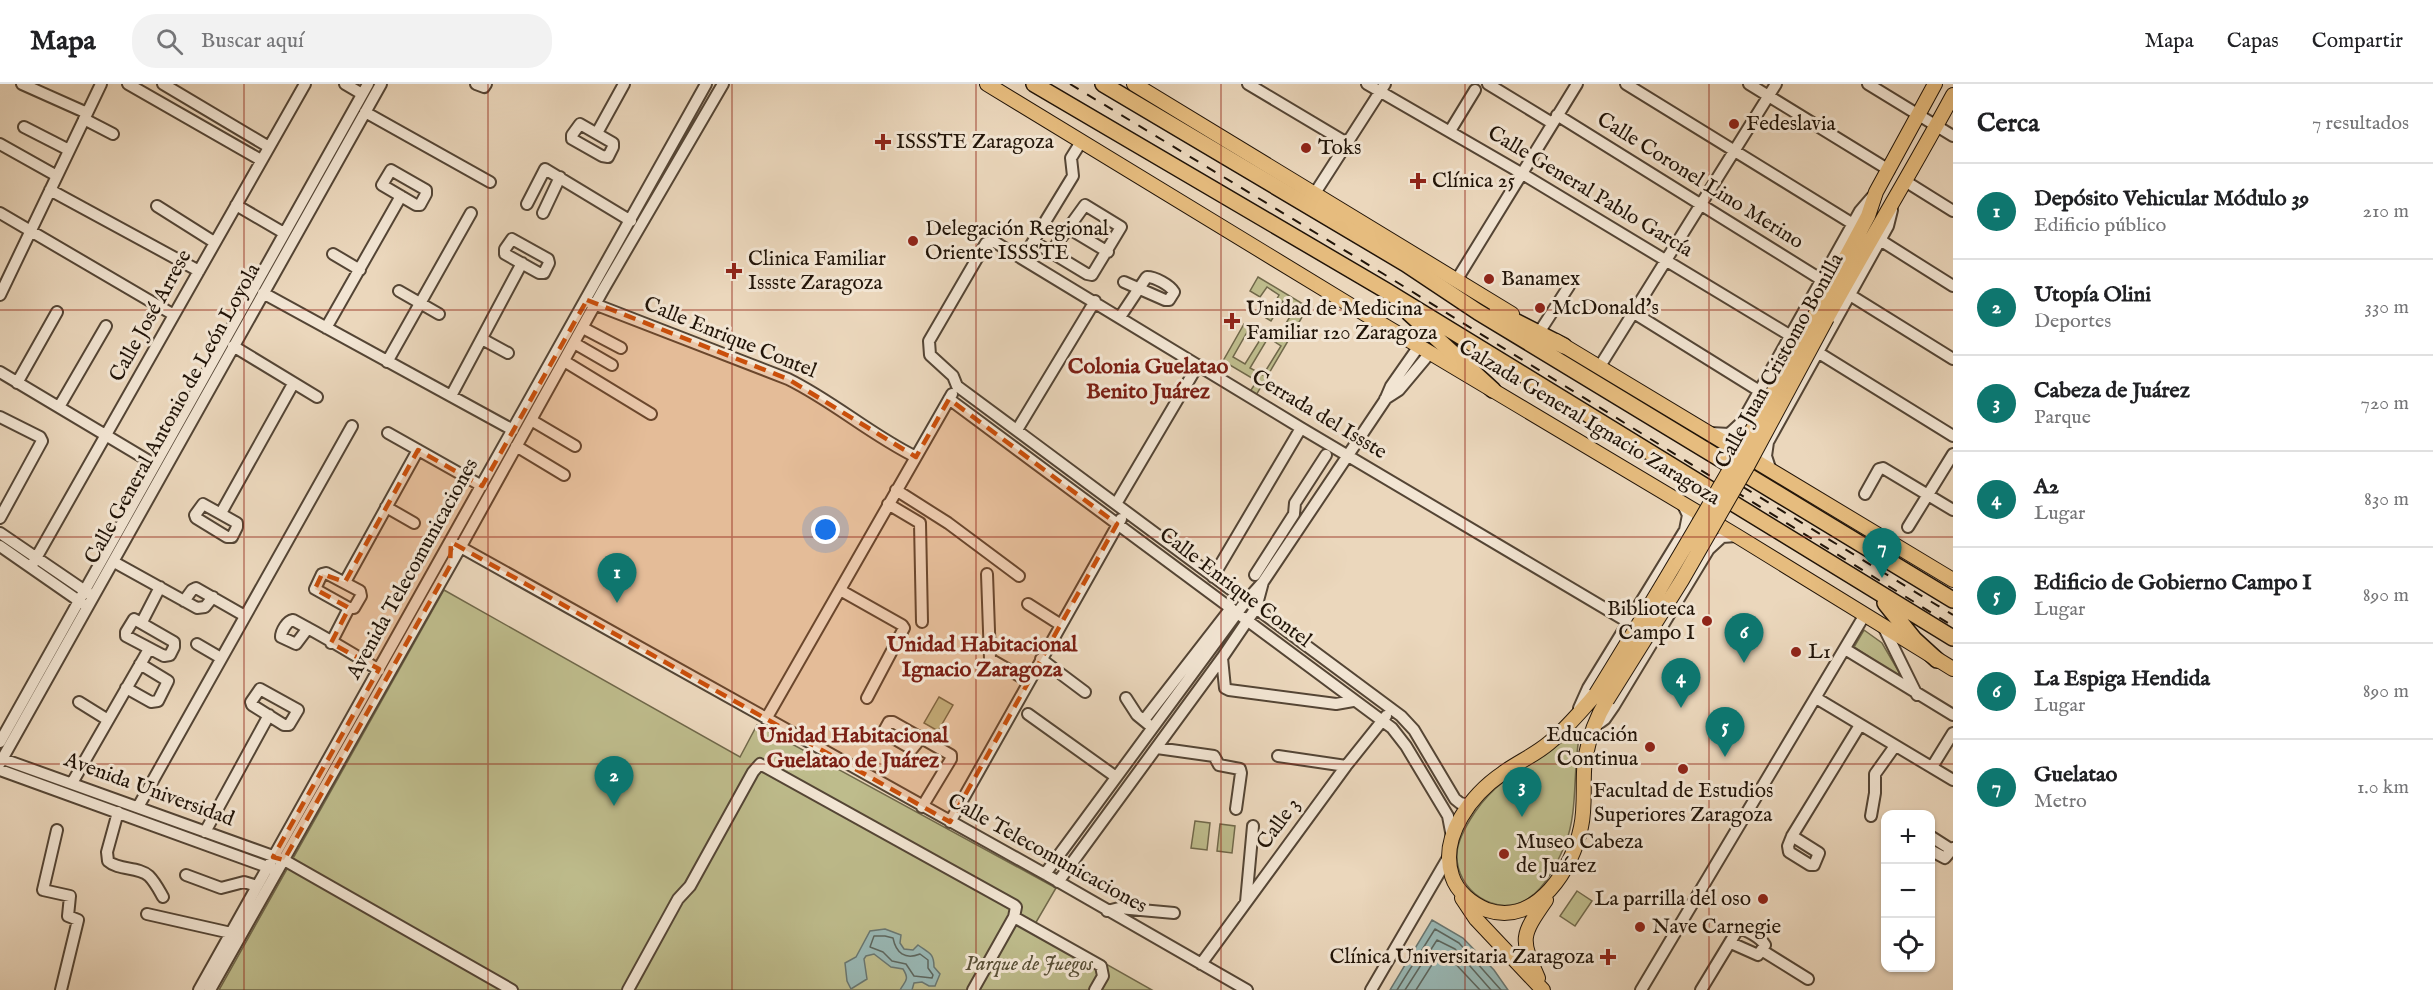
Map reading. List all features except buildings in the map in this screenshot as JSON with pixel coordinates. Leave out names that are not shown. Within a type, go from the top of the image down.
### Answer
[{"type":"highway","name":"Calzada General Ignacio Zaragoza","points":[[1034,84],[1385,290],[1953,638]]},
{"type":"highway","name":"Calzada General Ignacio Zaragoza","points":[[1106,85],[1406,264],[1478,312],[1953,600]]},
{"type":"highway","points":[[1406,264],[1564,346]]},
{"type":"highway","points":[[1385,290],[1493,390]]},
{"type":"highway","points":[[1875,592],[1914,639],[1937,660]]},
{"type":"main road","name":"Calzada General Ignacio Zaragoza","points":[[987,84],[1425,350],[1680,501],[1953,669]]},
{"type":"main road","name":"Calle Juan Cristomo Bonilla","points":[[1450,850],[1460,819],[1497,777],[1548,744],[1576,716],[1601,697],[1682,580],[1748,465],[1868,216],[1876,192],[1935,84]]},
{"type":"main road","points":[[1145,87],[1456,281],[1953,580]]},
{"type":"main road","name":"Calle Juan Cristomo Bonilla","points":[[1821,316],[1879,222],[1894,202],[1953,95]]},
{"type":"main road","name":"Calle Juan Cristomo Bonilla","points":[[1457,887],[1482,908],[1509,912],[1531,905],[1554,885],[1570,863],[1582,825],[1585,759],[1601,697]]},
{"type":"main road","points":[[1450,850],[1450,870],[1467,907],[1476,920],[1544,990]]},
{"type":"main road","points":[[1544,990],[1528,953],[1525,939],[1530,922],[1554,885]]},
{"type":"street","points":[[22,84],[42,88],[113,134]]},
{"type":"street","points":[[0,295],[101,84]]},
{"type":"street","points":[[128,84],[261,160]]},
{"type":"street","points":[[163,84],[268,147]]},
{"type":"street","name":"Calle José Arrese","points":[[33,563],[304,84]]},
{"type":"street","points":[[345,84],[362,94]]},
{"type":"street","name":"Calle General Antonio de León Loyola","points":[[1,760],[154,464],[368,84]]},
{"type":"street","name":"Calle General Antonio de León Loyola","points":[[0,742],[86,599],[114,562],[381,84]]},
{"type":"street","points":[[476,84],[482,87],[486,84]]},
{"type":"street","points":[[597,133],[624,84]]},
{"type":"street","name":"Avenida Telecomunicaciones","points":[[279,858],[445,564],[583,328],[590,303],[631,221],[706,84]]},
{"type":"street","name":"Avenida Telecomunicaciones","points":[[661,167],[677,149],[715,84]]},
{"type":"street","name":"Avenida Telecomunicaciones","points":[[456,545],[482,486],[513,430],[723,84]]},
{"type":"street","points":[[1248,84],[1347,143]]},
{"type":"street","name":"Calle General Pablo García","points":[[1367,84],[1383,88],[1450,131],[1791,336]]},
{"type":"street","name":"Calle Coronel Lino Merino","points":[[1488,84],[1555,119],[1822,280]]},
{"type":"street","points":[[1456,281],[1521,172],[1578,84]]},
{"type":"street","points":[[1626,84],[1853,224]]},
{"type":"street","points":[[1749,84],[1889,170]]},
{"type":"street","points":[[1600,366],[1776,84]]},
{"type":"street","points":[[1868,84],[1953,136]]},
{"type":"street","points":[[1315,193],[1383,88]]},
{"type":"street","points":[[1450,131],[1475,90]]},
{"type":"street","points":[[365,112],[490,182]]},
{"type":"street","points":[[24,127],[69,150]]},
{"type":"street","points":[[1023,258],[1073,176],[1071,158],[1081,142]]},
{"type":"street","points":[[0,144],[57,176]]},
{"type":"street","name":"Avenida Telecomunicaciones","points":[[672,171],[677,149]]},
{"type":"street","points":[[527,204],[545,169],[631,221]]},
{"type":"street","points":[[543,213],[560,177]]},
{"type":"street","points":[[1905,181],[1953,211]]},
{"type":"street","points":[[536,187],[550,195]]},
{"type":"street","points":[[50,190],[199,271]]},
{"type":"street","name":"Calle Juan Cristomo Bonilla","points":[[1708,432],[1717,435],[1729,434],[1742,422],[1761,392],[1860,211],[1876,192]]},
{"type":"street","points":[[326,328],[401,196]]},
{"type":"street","name":"Calle Juan Cristomo Bonilla","points":[[1770,468],[1766,452],[1770,437],[1888,226],[1894,202]]},
{"type":"street","points":[[236,205],[284,233]]},
{"type":"street","points":[[157,206],[214,242]]},
{"type":"street","points":[[1034,242],[1051,252],[1092,275],[1108,252],[1121,227],[1090,206],[1083,206],[1051,252]]},
{"type":"street","points":[[0,213],[174,315]]},
{"type":"street","points":[[387,362],[471,213]]},
{"type":"street","points":[[1068,228],[1108,252]]},
{"type":"street","name":"Calle Enrique Contel","points":[[990,240],[986,243],[929,341],[930,355],[953,376],[957,386],[1392,710],[1414,730],[1455,799],[1470,805]]},
{"type":"street","name":"Cerrada del Issste","points":[[990,240],[1628,622]]},
{"type":"street","points":[[1880,240],[1953,286]]},
{"type":"street","points":[[333,254],[360,270]]},
{"type":"street","points":[[451,396],[522,264]]},
{"type":"street","points":[[0,266],[10,273]]},
{"type":"street","points":[[1120,317],[1138,290],[1124,282]]},
{"type":"street","points":[[1540,331],[1569,286]]},
{"type":"street","points":[[399,291],[439,314]]},
{"type":"street","points":[[263,293],[513,430]]},
{"type":"street","points":[[1850,295],[1953,359]]},
{"type":"street","points":[[1017,430],[1095,301]]},
{"type":"street","name":"Calle Enrique Contel","points":[[590,303],[788,379],[811,391],[899,449],[916,457]]},
{"type":"street","points":[[17,383],[57,312]]},
{"type":"street","points":[[1634,313],[1761,392]]},
{"type":"street","points":[[59,408],[106,326]]},
{"type":"street","points":[[583,328],[621,348]]},
{"type":"street","points":[[482,339],[508,353]]},
{"type":"street","points":[[574,343],[612,365]]},
{"type":"street","points":[[233,346],[317,397]]},
{"type":"street","points":[[1058,882],[1248,621],[1256,608],[1259,578],[1305,521],[1385,400],[1399,390],[1425,350]]},
{"type":"street","points":[[1819,352],[1953,436]]},
{"type":"street","points":[[564,361],[651,414]]},
{"type":"street","points":[[1116,504],[1198,365]]},
{"type":"street","points":[[0,372],[154,464]]},
{"type":"street","points":[[221,513],[293,384]]},
{"type":"street","points":[[766,719],[957,386]]},
{"type":"street","name":"Calle Enrique Contel","points":[[949,399],[1397,734],[1448,816],[1452,832],[1450,850]]},
{"type":"street","points":[[0,417],[42,441],[0,518]]},
{"type":"street","points":[[531,420],[575,446]]},
{"type":"street","points":[[1742,422],[1741,433],[1749,442],[1761,444],[1770,437]]},
{"type":"street","points":[[138,807],[352,426]]},
{"type":"street","points":[[1213,577],[1301,428]]},
{"type":"street","points":[[387,433],[482,486]]},
{"type":"street","points":[[516,446],[564,475]]},
{"type":"street","points":[[345,582],[418,450]]},
{"type":"street","points":[[1908,527],[1953,454]]},
{"type":"street","points":[[1144,720],[1182,670],[1234,610],[1246,601],[1294,514],[1295,503],[1326,455]]},
{"type":"street","points":[[1865,494],[1881,468],[1885,468],[1953,510]]},
{"type":"street","points":[[896,490],[948,523],[1019,576]]},
{"type":"street","points":[[1680,501],[1687,510],[1688,519],[1685,530]]},
{"type":"street","points":[[888,504],[920,523],[922,622]]},
{"type":"street","points":[[386,507],[414,523]]},
{"type":"street","points":[[950,822],[1126,511]]},
{"type":"street","points":[[1294,514],[1305,521]]},
{"type":"street","points":[[1593,727],[1605,719],[1614,706],[1708,549],[1711,538],[1705,529],[1693,526],[1685,530]]},
{"type":"street","name":"Calle Juan Cristomo Bonilla","points":[[1576,716],[1588,688],[1685,530]]},
{"type":"street","points":[[0,533],[33,563]]},
{"type":"street","points":[[1708,549],[1722,537],[1737,536]]},
{"type":"street","name":"Calle Telecomunicaciones","points":[[456,545],[1045,874],[1247,990]]},
{"type":"street","points":[[0,546],[33,563],[86,599]]},
{"type":"street","points":[[114,562],[197,608],[203,608],[213,597]]},
{"type":"street","name":"Avenida Telecomunicaciones","points":[[210,990],[379,670],[445,564]]},
{"type":"street","points":[[324,573],[361,592],[355,607],[349,608],[315,589],[324,573]]},
{"type":"street","points":[[987,574],[990,659],[1029,681]]},
{"type":"street","points":[[142,622],[160,587]]},
{"type":"street","points":[[184,601],[194,588],[246,615]]},
{"type":"street","points":[[840,590],[904,628],[867,698]]},
{"type":"street","points":[[1028,604],[1061,625]]},
{"type":"street","points":[[331,643],[349,608]]},
{"type":"street","points":[[1045,874],[1195,672],[1234,610]]},
{"type":"street","points":[[1641,990],[1864,616]]},
{"type":"street","points":[[134,618],[142,622],[175,643],[167,657],[125,634],[134,618]]},
{"type":"street","points":[[308,628],[379,670]]},
{"type":"street","points":[[1884,628],[1917,694]]},
{"type":"street","points":[[197,644],[221,658]]},
{"type":"street","points":[[72,783],[149,648]]},
{"type":"street","points":[[1845,649],[1953,715]]},
{"type":"street","points":[[1222,658],[1227,689],[1336,704],[1353,701]]},
{"type":"street","points":[[1041,660],[1086,692]]},
{"type":"street","points":[[126,688],[153,703],[158,701],[168,681],[140,664]]},
{"type":"street","points":[[1182,670],[1195,672]]},
{"type":"street","points":[[1126,698],[1137,715],[1154,727]]},
{"type":"street","points":[[1816,698],[1953,780]]},
{"type":"street","points":[[79,702],[108,720]]},
{"type":"street","name":"Calle 3","points":[[1201,964],[1346,766],[1392,710]]},
{"type":"street","points":[[1028,714],[1116,777]]},
{"type":"street","points":[[1164,714],[1176,722]]},
{"type":"street","points":[[205,832],[269,715]]},
{"type":"street","points":[[1792,836],[1860,725]]},
{"type":"street","points":[[1932,767],[1953,733]]},
{"type":"street","points":[[921,738],[949,753],[951,757],[922,807]]},
{"type":"street","points":[[1871,816],[1875,793],[1875,774],[1895,746]]},
{"type":"street","points":[[1157,748],[1214,756],[1219,765],[1240,769],[1236,809]]},
{"type":"street","points":[[1278,756],[1346,766]]},
{"type":"street","name":"Avenida Universidad","points":[[1,760],[72,783],[279,858],[512,990]]},
{"type":"street","points":[[632,989],[678,898],[690,886],[753,772],[760,764],[1014,904],[1016,907],[1014,917],[973,990]]},
{"type":"street","name":"Avenida Universidad","points":[[0,770],[273,869]]},
{"type":"street","points":[[1099,800],[1111,810]]},
{"type":"street","points":[[118,812],[107,852],[108,861],[115,866],[143,872],[149,876],[163,897]]},
{"type":"street","points":[[1246,902],[1253,826]]},
{"type":"street","points":[[57,830],[43,890],[70,896],[68,916],[78,920],[61,990]]},
{"type":"street","points":[[1935,839],[1953,849],[1946,858],[1935,852]]},
{"type":"street","points":[[1371,990],[1434,883],[1450,850]]},
{"type":"street","name":"Avenida Telecomunicaciones","points":[[199,990],[257,886],[273,869]]},
{"type":"street","points":[[186,875],[221,888],[244,882],[257,886]]},
{"type":"street","points":[[1434,883],[1444,879],[1457,887]]},
{"type":"street","points":[[1107,911],[1119,908],[1174,913]]},
{"type":"street","points":[[147,914],[231,933]]},
{"type":"street","points":[[1014,917],[1101,966],[1103,976],[1095,990]]},
{"type":"street","points":[[1701,990],[1736,931],[1740,929],[1766,945],[1760,954],[1756,955],[1731,942]]},
{"type":"street","points":[[1763,951],[1808,979]]},
{"type":"street","points":[[1647,980],[1653,990]]},
{"type":"highlighted area","points":[[587,300],[788,379],[916,457],[949,399],[1117,524],[950,822],[451,542],[450,566],[284,860],[273,857],[379,669],[331,643],[349,608],[315,589],[322,574],[345,582],[418,450],[482,486]]},
{"type":"green space","points":[[1258,277],[1308,307],[1255,397],[1249,393],[1257,381],[1223,361],[1244,324],[1250,327],[1233,357],[1245,364],[1263,335],[1268,338],[1250,368],[1263,375],[1281,346],[1275,342],[1295,308],[1283,301],[1271,321],[1266,318],[1279,295],[1267,287],[1260,297],[1250,291]]},
{"type":"green space","name":"Parque de Juegos","points":[[444,590],[740,757],[757,725],[1056,888],[1035,924],[1152,990],[219,990]]},
{"type":"green space","points":[[1864,630],[1882,643],[1903,679],[1854,647]]},
{"type":"green space","points":[[939,697],[953,705],[938,731],[924,723]]},
{"type":"green space","points":[[1577,731],[1580,733],[1572,818],[1565,845],[1550,874],[1541,888],[1517,904],[1504,905],[1480,898],[1470,890],[1458,867],[1457,854],[1463,832],[1475,812],[1497,787]]},
{"type":"green space","points":[[1195,821],[1210,823],[1207,850],[1191,848]]},
{"type":"green space","points":[[1220,824],[1235,826],[1232,853],[1217,851]]},
{"type":"green space","points":[[1577,891],[1592,901],[1575,926],[1560,916]]},
{"type":"water","points":[[1432,920],[1463,938],[1494,970],[1508,990],[1390,990]]},
{"type":"water","points":[[885,929],[901,935],[900,943],[904,949],[913,950],[918,945],[930,954],[934,967],[940,974],[935,986],[922,982],[914,983],[912,990],[900,990],[906,978],[903,969],[891,967],[874,954],[864,959],[867,979],[851,989],[847,981],[845,963],[856,957],[870,931]]},
{"type":"railway","points":[[1070,84],[1382,273],[1953,626]]},
{"type":"railway","points":[[1743,487],[1953,615]]},
{"type":"place","name":"Fedeslavia","points":[[1734,124]]},
{"type":"place","name":"ISSSTE Zaragoza","points":[[883,142]]},
{"type":"place","name":"Toks","points":[[1306,148]]},
{"type":"place","name":"Clínica 25","points":[[1418,181]]},
{"type":"place","name":"Delegación Regional Oriente ISSSTE","points":[[913,241]]},
{"type":"place","name":"Clinica Familiar Issste Zaragoza","points":[[734,271]]},
{"type":"place","name":"Banamex","points":[[1489,279]]},
{"type":"place","name":"McDonald's","points":[[1540,308]]},
{"type":"place","name":"Unidad de Medicina Familiar 120 Zaragoza","points":[[1232,321]]},
{"type":"place","name":"Guelatao","points":[[1882,578]]},
{"type":"place","name":"Depósito Vehicular Módulo 39","points":[[617,603]]},
{"type":"place","name":"Biblioteca Campo I","points":[[1707,621]]},
{"type":"place","name":"L1","points":[[1796,652]]},
{"type":"place","name":"La Espiga Hendida","points":[[1744,663]]},
{"type":"place","name":"A2","points":[[1681,708]]},
{"type":"place","name":"Educación Continua","points":[[1650,747]]},
{"type":"place","name":"Edificio de Gobierno Campo I","points":[[1725,757]]},
{"type":"place","name":"Facultad de Estudios Superiores Zaragoza","points":[[1683,769]]},
{"type":"place","name":"Utopía Olini","points":[[614,806]]},
{"type":"place","name":"Cabeza de Juárez","points":[[1522,817]]},
{"type":"place","name":"Museo Cabeza de Juárez","points":[[1504,854]]},
{"type":"place","name":"La parrilla del oso","points":[[1763,899]]},
{"type":"place","name":"Nave Carnegie","points":[[1640,927]]},
{"type":"place","name":"Clínica Universitaria Zaragoza","points":[[1608,957]]},
{"type":"district","name":"Colonia Guelatao Benito Juárez","points":[[1148,380]]},
{"type":"district","name":"Unidad Habitacional Ignacio Zaragoza","points":[[982,658]]},
{"type":"district","name":"Unidad Habitacional Guelatao de Juárez","points":[[853,748]]}]
